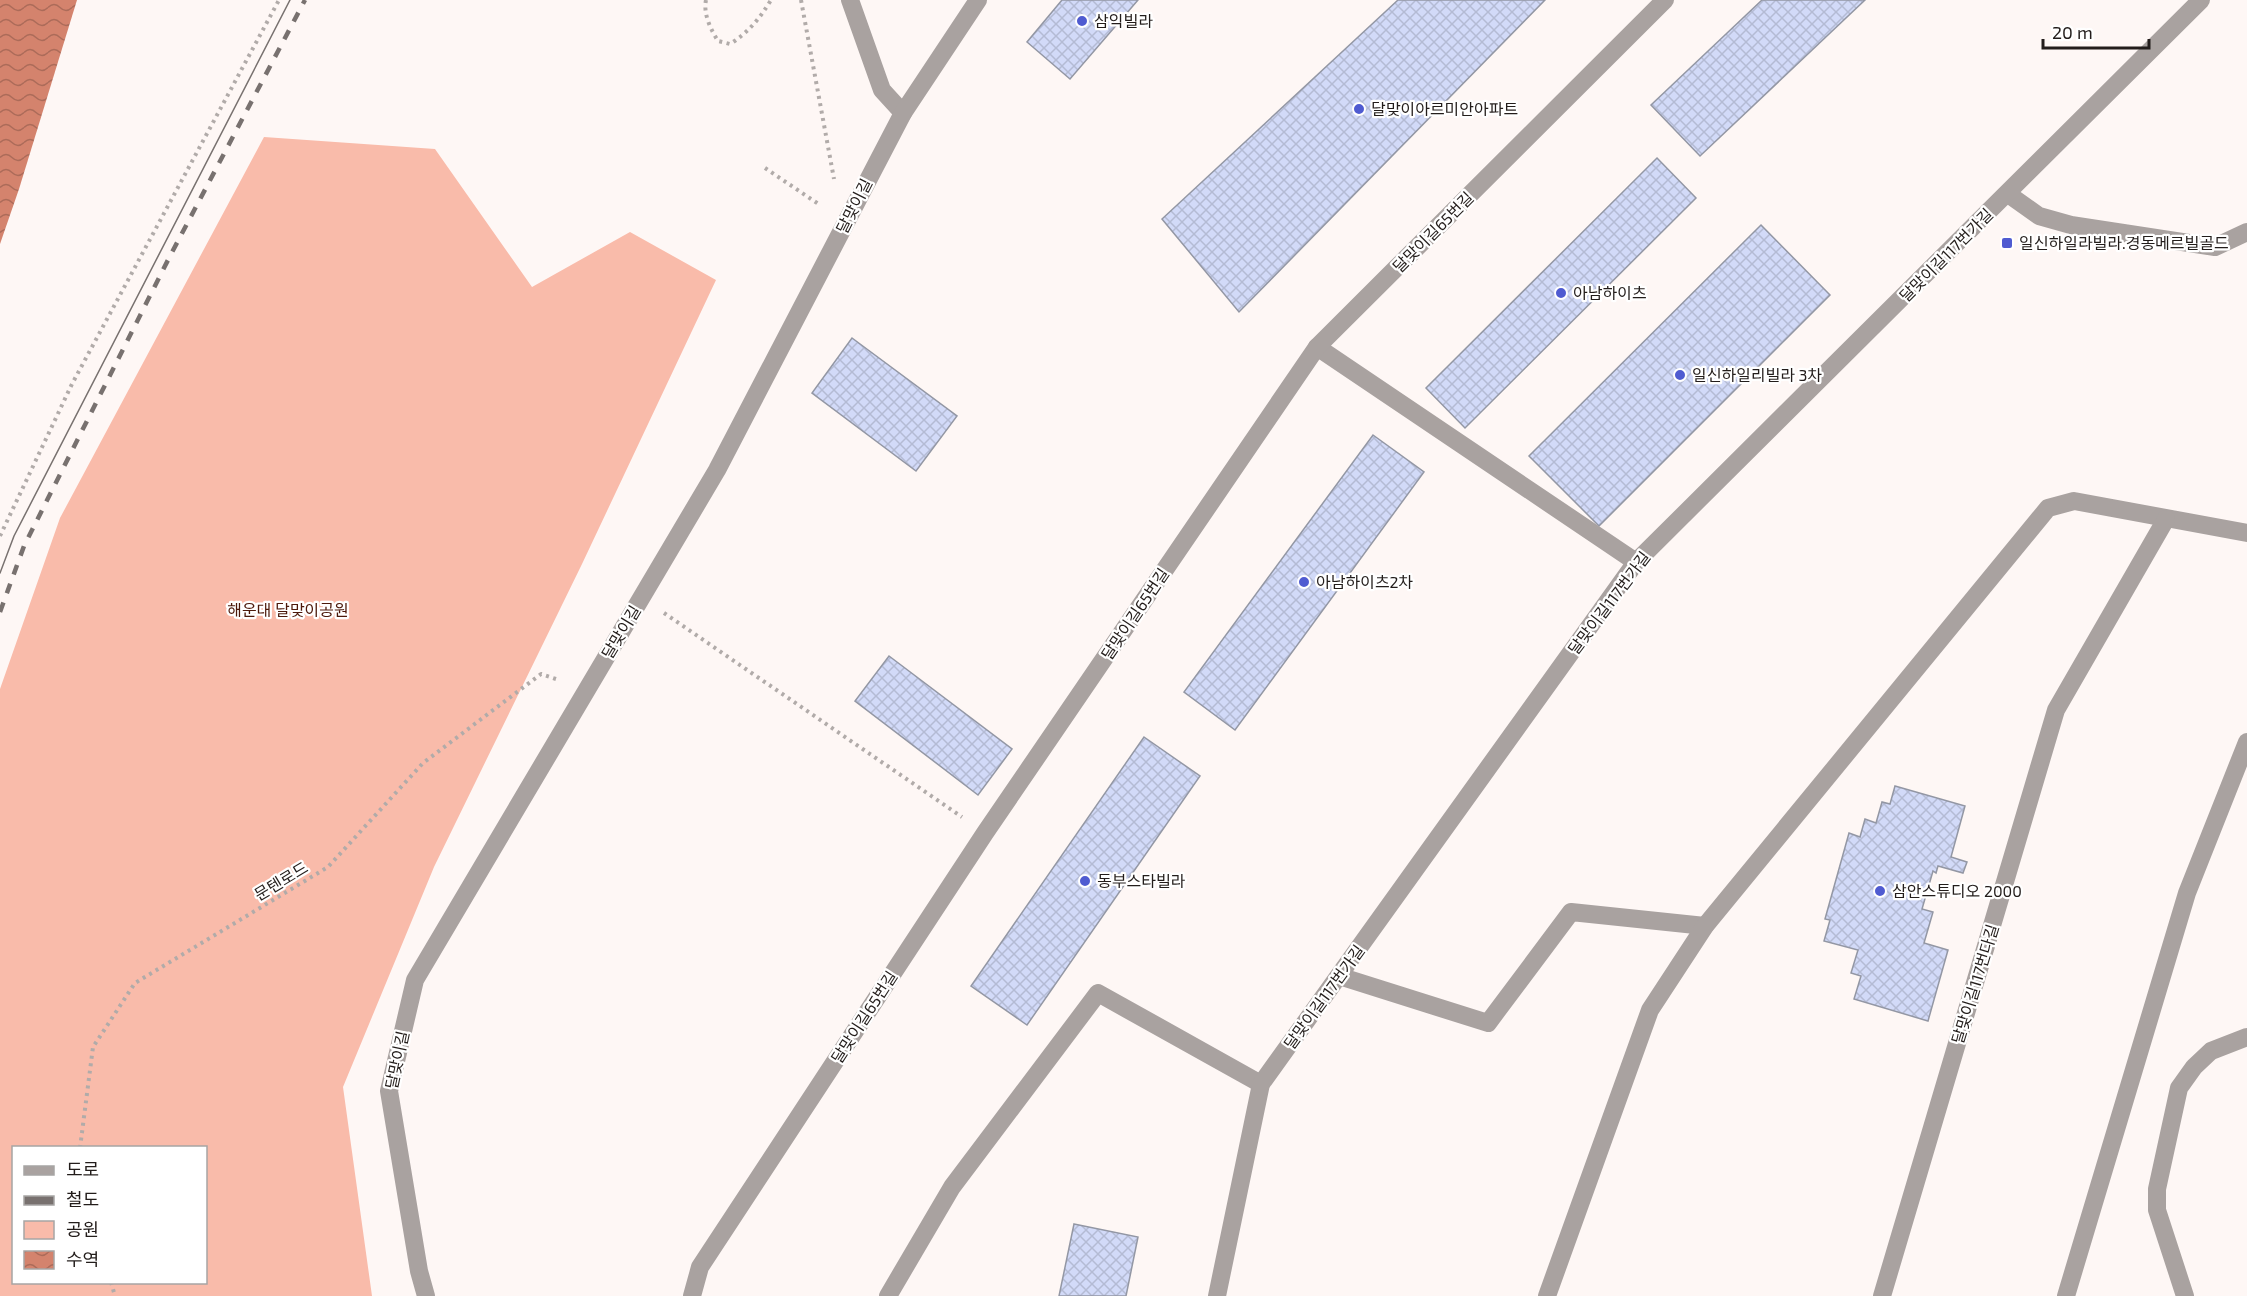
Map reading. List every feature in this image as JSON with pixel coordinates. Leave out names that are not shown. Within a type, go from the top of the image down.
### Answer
[{"type":"street","points":[[850,0],[882,90],[903,113]]},
{"type":"street","name":"달맞이길","points":[[426,1296],[419,1271],[389,1091],[415,980],[717,470],[903,113],[978,0]]},
{"type":"street","name":"달맞이길65번길","points":[[692,1296],[700,1267],[985,832],[1317,347],[1665,0]]},
{"type":"street","name":"달맞이길117번가길","points":[[1217,1296],[1261,1084],[1636,562],[2201,0]]},
{"type":"street","points":[[2008,194],[2039,216],[2071,225],[2215,247],[2247,232]]},
{"type":"street","points":[[1317,347],[1636,562]]},
{"type":"street","points":[[1547,1296],[1650,1010],[1706,926],[2048,508],[2074,501],[2247,533]]},
{"type":"street","name":"달맞이길117번다길","points":[[1882,1296],[2056,710],[2166,519]]},
{"type":"street","points":[[2066,1296],[2187,894],[2247,742]]},
{"type":"street","points":[[1339,976],[1488,1023],[1571,912],[1706,926]]},
{"type":"street","points":[[888,1296],[952,1187],[1098,993],[1261,1084]]},
{"type":"street","points":[[2185,1296],[2157,1210],[2157,1190],[2179,1088],[2194,1067],[2211,1051],[2247,1038]]},
{"type":"path","points":[[0,536],[72,384],[279,0]]},
{"type":"path","points":[[706,0],[705,6],[711,30],[718,41],[730,44],[744,35],[759,19],[771,0]]},
{"type":"path","points":[[801,0],[834,179]]},
{"type":"path","points":[[765,168],[819,205]]},
{"type":"path","points":[[642,597],[985,832]]},
{"type":"path","name":"문텐로드","points":[[80,1146],[93,1047],[135,983],[328,867],[423,764],[541,674],[559,680]]},
{"type":"green space","name":"해운대 달맞이공원","points":[[264,137],[435,149],[532,287],[630,232],[716,280],[582,564],[434,867],[343,1087],[372,1296],[0,1296],[0,689],[60,518]]},
{"type":"water","points":[[0,0],[77,0],[0,244]]},
{"type":"building","name":"삼익빌라","points":[[1062,0],[1138,0],[1070,79],[1027,42]]},
{"type":"building","name":"달맞이아르미안아파트","points":[[1398,0],[1545,0],[1239,312],[1162,219]]},
{"type":"building","points":[[1762,0],[1865,0],[1700,156],[1651,105]]},
{"type":"building","name":"아남하이츠","points":[[1657,158],[1696,198],[1465,428],[1426,388]]},
{"type":"building","name":"일신하일리빌라 3차","points":[[1761,225],[1830,295],[1599,526],[1529,456]]},
{"type":"building","points":[[852,338],[957,416],[916,471],[812,393]]},
{"type":"building","name":"아남하이츠2차","points":[[1373,435],[1424,472],[1235,730],[1184,692]]},
{"type":"building","points":[[889,656],[1012,749],[978,795],[855,701]]},
{"type":"building","name":"동부스타빌라","points":[[1144,737],[1200,776],[1027,1025],[971,986]]},
{"type":"building","name":"삼안스튜디오 2000","points":[[1895,786],[1965,806],[1951,857],[1967,862],[1963,873],[1938,866],[1936,873],[1933,871],[1922,909],[1933,912],[1924,943],[1948,950],[1928,1021],[1854,999],[1861,976],[1851,973],[1858,950],[1824,941],[1830,920],[1825,919],[1849,833],[1860,837],[1865,819],[1876,823],[1882,802],[1890,804]]},
{"type":"building","points":[[1074,1224],[1138,1237],[1126,1296],[1059,1296]]},
{"type":"tram line","points":[[0,573],[14,536],[290,0]]},
{"type":"railway","points":[[0,612],[24,546],[169,258],[305,0]]},
{"type":"place","name":"삼익빌라","points":[[1082,21]]},
{"type":"place","name":"달맞이아르미안아파트","points":[[1359,109]]},
{"type":"place","name":"일신하일라빌라.경동메르빌골드","points":[[2007,243]]},
{"type":"place","name":"아남하이츠","points":[[1561,293]]},
{"type":"place","name":"일신하일리빌라 3차","points":[[1680,375]]},
{"type":"place","name":"아남하이츠2차","points":[[1304,582]]},
{"type":"place","name":"동부스타빌라","points":[[1085,881]]},
{"type":"place","name":"삼안스튜디오 2000","points":[[1880,891]]}]
